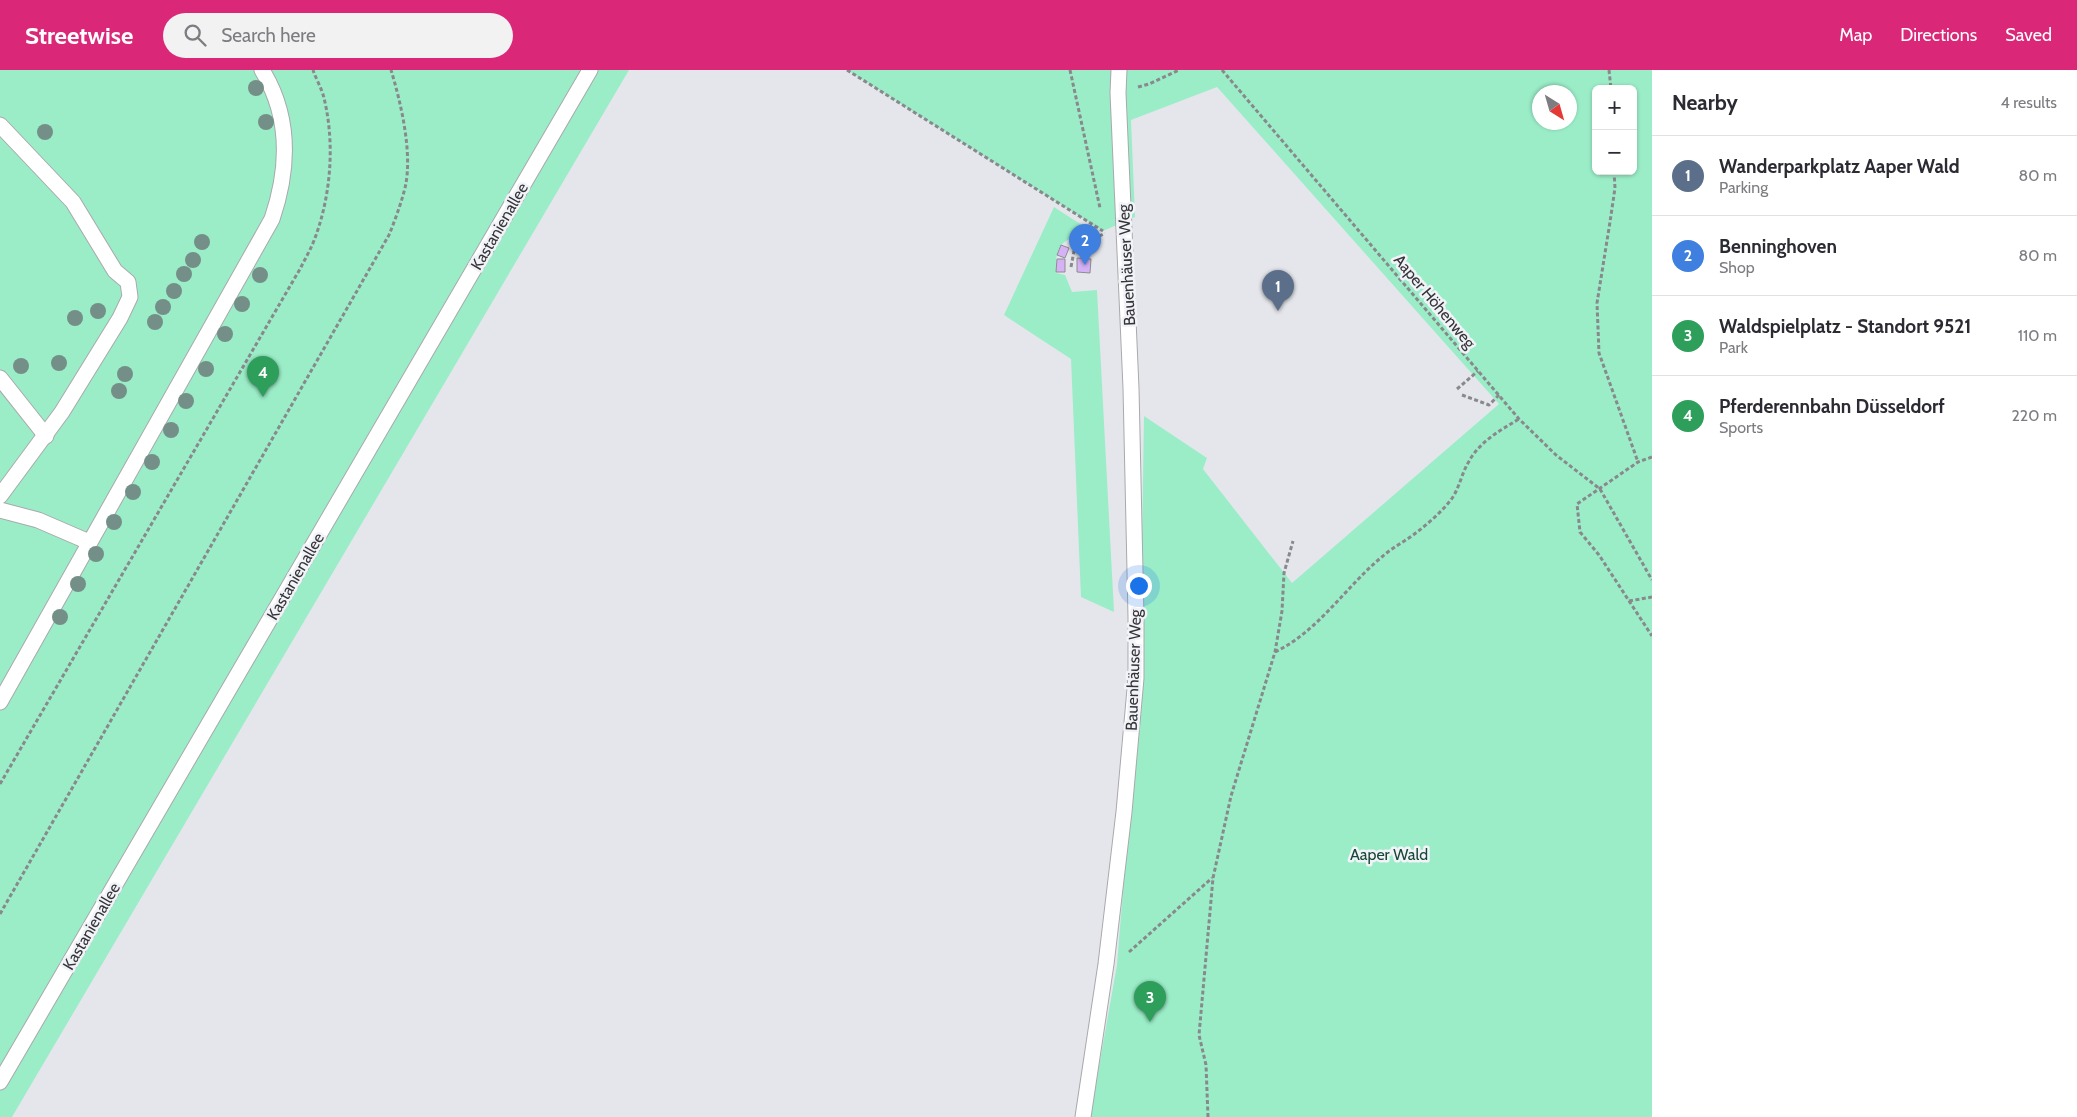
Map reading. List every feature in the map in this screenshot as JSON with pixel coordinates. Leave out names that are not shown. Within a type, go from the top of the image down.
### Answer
[{"type":"lane","points":[[0,702],[272,219],[282,192],[285,133],[277,105],[262,70]]},
{"type":"lane","name":"Kastanienallee","points":[[0,1082],[590,70]]},
{"type":"lane","name":"Bauenhäuser Weg","points":[[1083,1117],[1106,964],[1124,812],[1136,678],[1131,388],[1118,93],[1119,70]]},
{"type":"lane","points":[[0,125],[73,202],[115,271],[128,282],[130,297],[93,362],[46,436],[0,496]]},
{"type":"lane","points":[[0,378],[46,436]]},
{"type":"lane","points":[[0,510],[38,520],[89,542]]},
{"type":"path","points":[[0,784],[300,269],[315,238],[325,201],[330,169],[330,132],[324,97],[313,70]]},
{"type":"path","points":[[0,914],[389,235],[406,186],[407,156],[402,117],[391,70]]},
{"type":"path","points":[[847,70],[1105,232]]},
{"type":"path","points":[[1070,70],[1101,214]]},
{"type":"path","points":[[1118,93],[1149,84],[1179,70]]},
{"type":"path","name":"Aaper Höhenweg","points":[[1222,70],[1519,419],[1556,455],[1600,489]]},
{"type":"path","points":[[1609,70],[1611,85]]},
{"type":"path","points":[[1614,175],[1615,188],[1597,303],[1599,353],[1638,462]]},
{"type":"path","points":[[1103,223],[1106,242]]},
{"type":"path","points":[[1072,267],[1074,251],[1105,232]]},
{"type":"path","points":[[1456,389],[1478,371]]},
{"type":"path","points":[[1462,395],[1489,404],[1499,395]]},
{"type":"path","points":[[1275,652],[1285,647],[1330,611],[1368,568],[1384,554],[1418,532],[1438,513],[1456,492],[1468,463],[1480,446],[1497,432],[1519,419]]},
{"type":"path","points":[[1652,457],[1638,462],[1577,504],[1580,532],[1599,555],[1652,636]]},
{"type":"path","points":[[1600,489],[1652,580]]},
{"type":"path","points":[[1208,1117],[1206,1065],[1199,1036],[1213,878],[1232,796],[1275,652],[1282,611],[1284,572],[1293,541]]},
{"type":"path","points":[[1629,601],[1652,597]]},
{"type":"path","points":[[1106,964],[1127,954],[1213,878]]},
{"type":"green space","points":[[0,70],[629,70],[12,1117],[0,1117]]},
{"type":"green space","name":"Aaper Wald","points":[[847,70],[1652,70],[1652,1117],[1090,1117],[1117,965],[1140,679],[1144,416],[1207,458],[1203,469],[1292,583],[1499,404],[1217,87],[1131,120],[1135,217],[1103,231]]},
{"type":"green space","points":[[1054,207],[1088,229],[1062,244],[1057,255],[1056,273],[1065,275],[1072,292],[1097,290],[1114,612],[1081,597],[1071,359],[1004,315]]},
{"type":"building","points":[[1061,245],[1069,248],[1065,258],[1057,255]]},
{"type":"building","points":[[1077,258],[1091,259],[1090,273],[1077,272]]},
{"type":"building","points":[[1057,259],[1065,259],[1065,272],[1056,272]]},
{"type":"place","name":"Benninghoven","points":[[1085,265]]},
{"type":"place","name":"Wanderparkplatz Aaper Wald","points":[[1278,311]]},
{"type":"place","name":"Pferderennbahn Düsseldorf","points":[[263,397]]},
{"type":"place","name":"Waldspielplatz - Standort 9521","points":[[1150,1022]]}]
